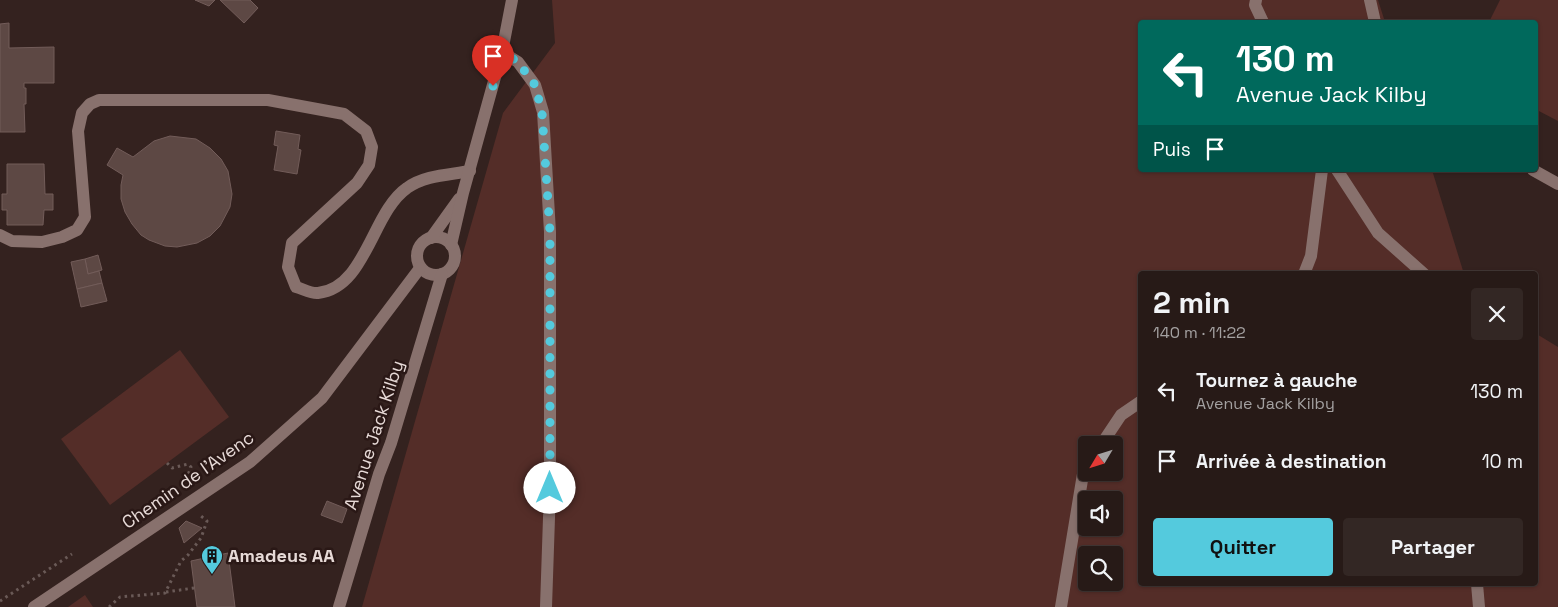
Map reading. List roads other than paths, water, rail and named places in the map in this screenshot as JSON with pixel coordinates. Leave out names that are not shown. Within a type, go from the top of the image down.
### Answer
[{"type":"street","name":"Avenue Jack Kilby","points":[[339,607],[442,274],[451,267],[454,261],[455,256],[451,245],[463,193],[502,52],[512,0]]},
{"type":"street","points":[[1256,0],[1255,5],[1262,20]]},
{"type":"street","points":[[1370,0],[1375,20]]},
{"type":"street","points":[[502,52],[518,62],[535,85],[542,112],[550,232],[550,488],[546,607]]},
{"type":"street","points":[[0,235],[12,241],[42,242],[62,237],[77,230],[84,217],[78,131],[82,113],[90,104],[99,100],[268,100],[344,114],[366,131],[372,147],[369,165],[357,183],[292,244],[288,267],[296,287],[317,294],[336,288],[353,272],[391,204],[406,188],[422,180],[470,171]]},
{"type":"street","points":[[1305,271],[1311,256],[1322,172]]},
{"type":"street","points":[[1338,172],[1378,233],[1421,271]]},
{"type":"street","points":[[1537,172],[1558,184]]},
{"type":"street","name":"Avenue Jack Kilby","points":[[420,268],[416,256],[418,249],[421,244],[431,238],[463,193]]},
{"type":"street","points":[[431,238],[439,237],[451,245]]},
{"type":"street","points":[[420,268],[430,274],[442,274]]},
{"type":"street","name":"Chemin de l'Avenc","points":[[34,607],[250,462],[322,398],[420,268]]},
{"type":"street","points":[[1107,436],[1121,415],[1138,403]]},
{"type":"street","points":[[1061,607],[1082,481]]},
{"type":"street","points":[[1477,586],[1479,607]]},
{"type":"place","name":"Amadeus AA","points":[[212,575]]}]
